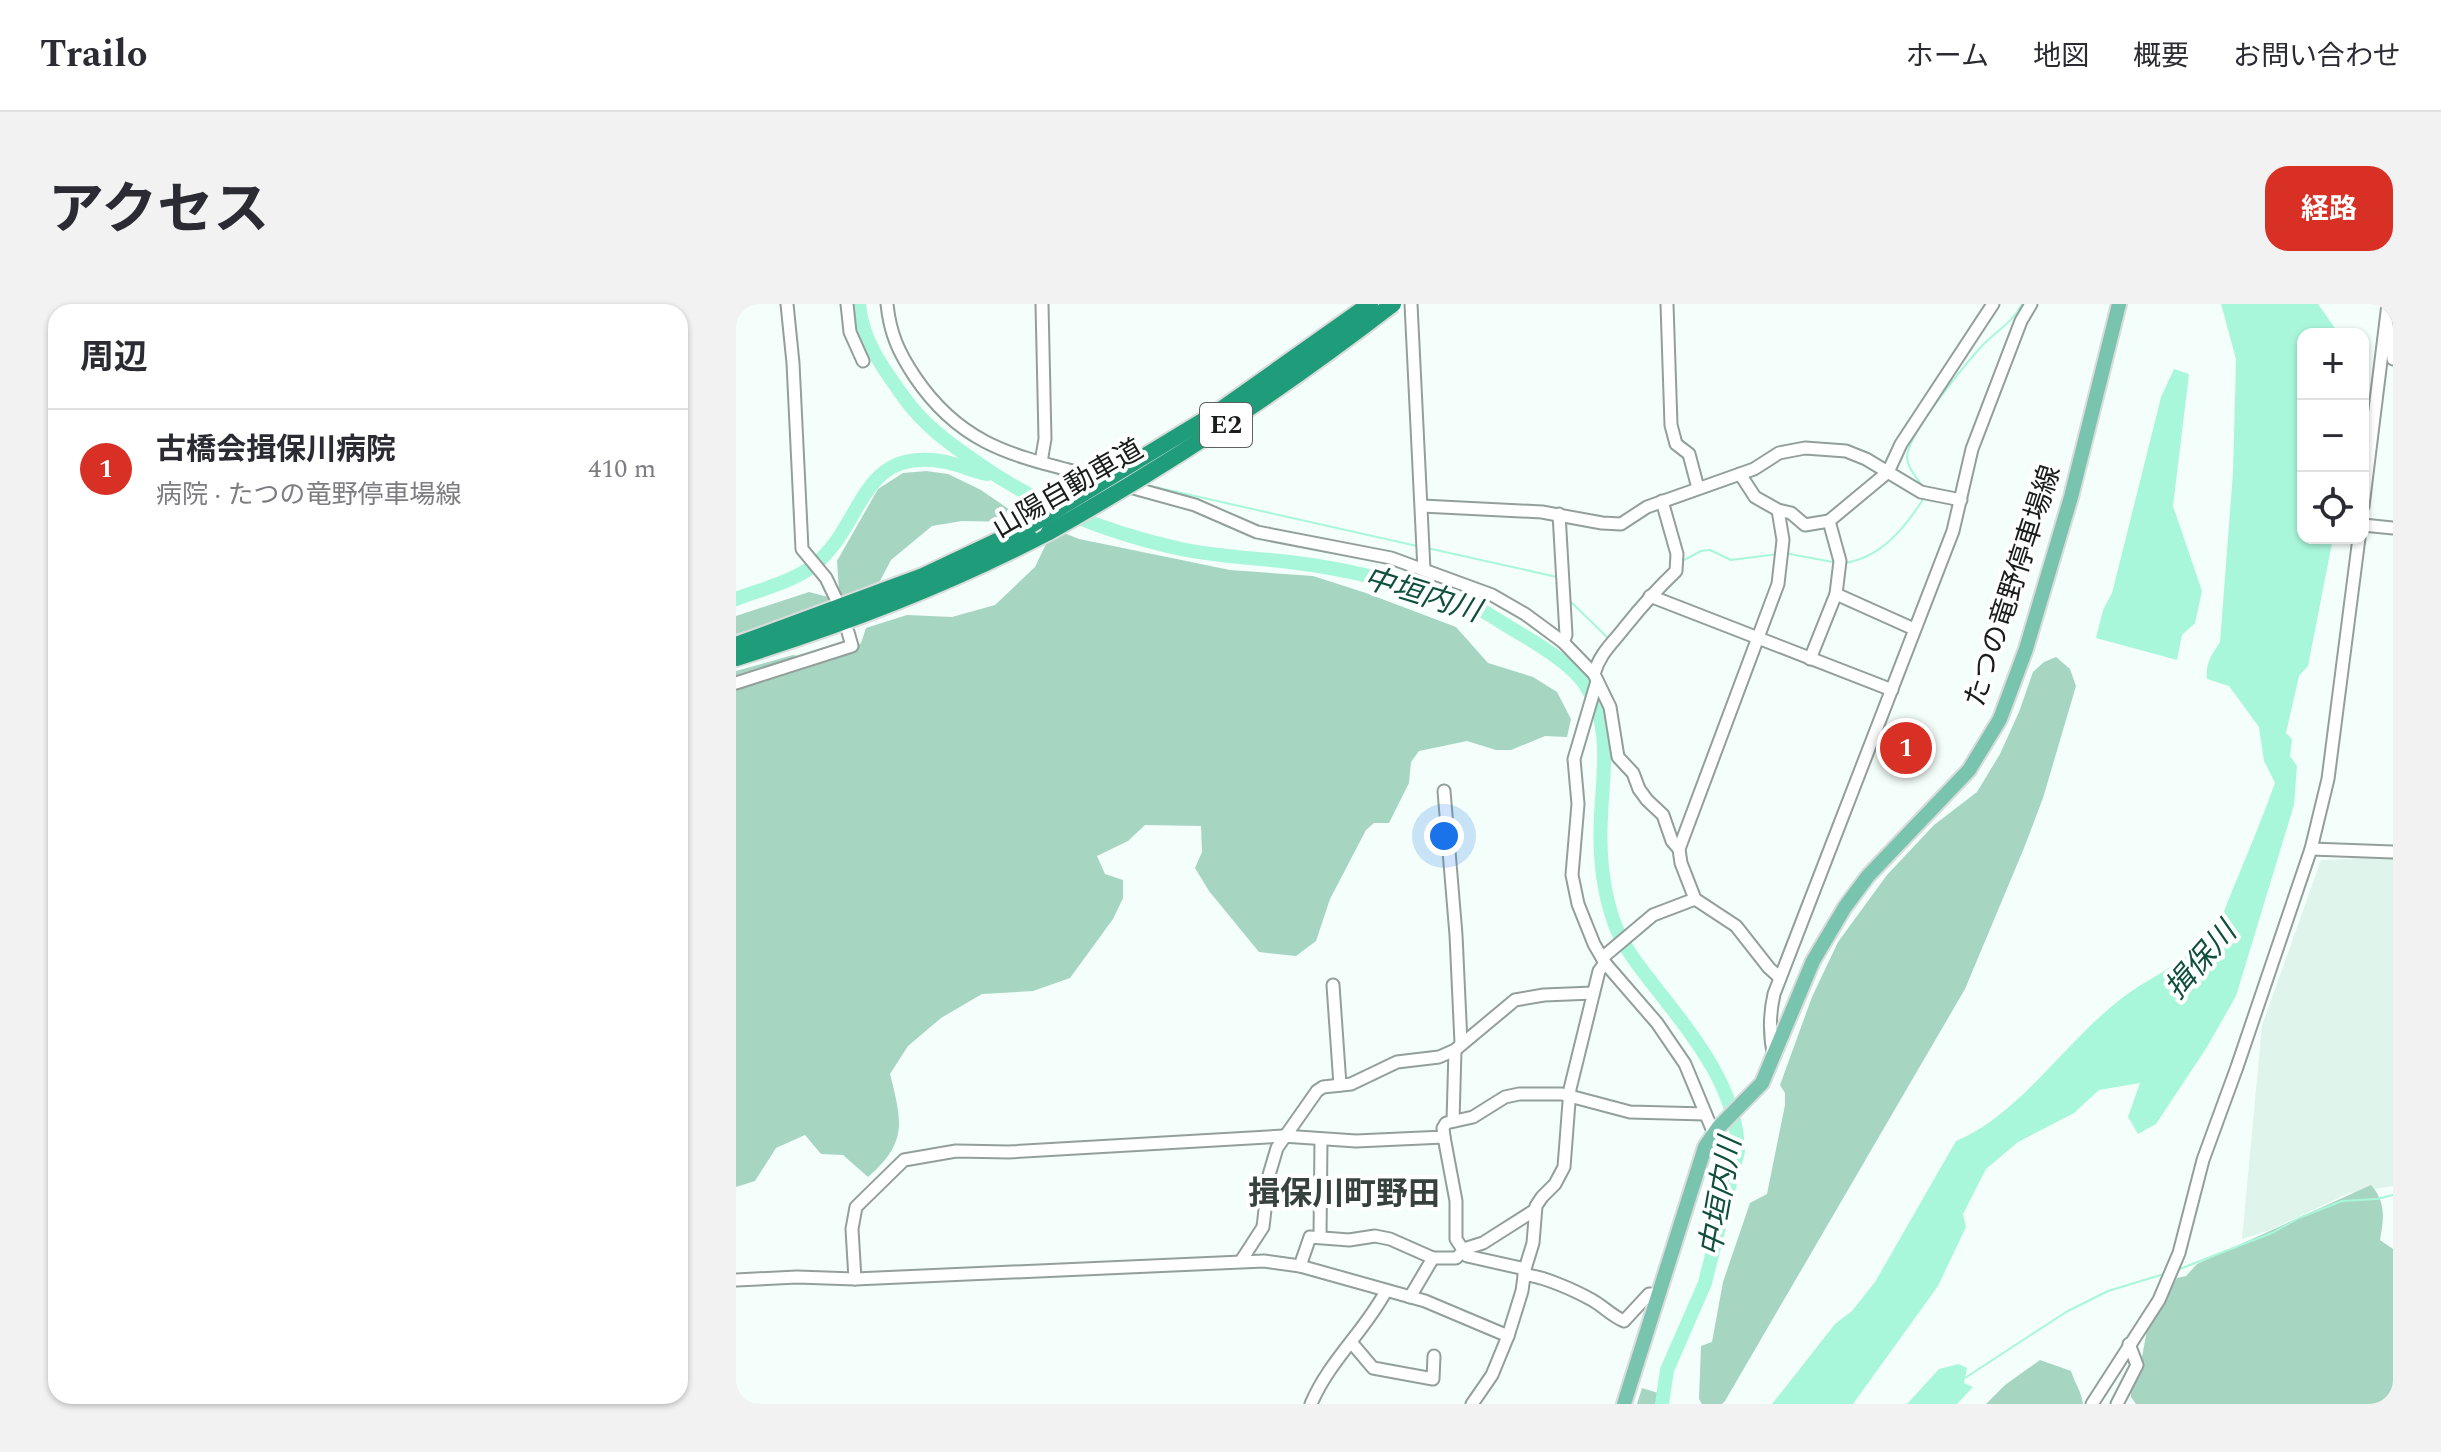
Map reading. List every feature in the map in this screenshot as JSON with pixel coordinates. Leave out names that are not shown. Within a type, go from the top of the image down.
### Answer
[{"type":"highway","name":"山陽自動車道","points":[[736,645],[923,576],[1031,525],[1219,411],[1370,304]]},
{"type":"highway","name":"山陽自動車道","points":[[736,658],[863,616],[929,590],[1049,532],[1228,423],[1393,304]]},
{"type":"main road","name":"たつの竜野停車場線","points":[[1624,1404],[1705,1147],[1716,1131],[1762,1083],[1793,1004],[1829,931],[1868,876],[1969,770],[2000,719],[2026,649],[2071,497],[2119,304]]},
{"type":"street","points":[[787,304],[802,549],[821,571],[837,601]]},
{"type":"street","points":[[847,304],[850,332],[863,361]]},
{"type":"street","points":[[887,304],[897,349],[920,384],[948,419],[970,435],[997,448],[1195,505],[1257,532],[1371,552],[1507,602],[1563,642],[1595,679],[1610,707],[1618,757],[1633,773],[1647,800],[1663,815],[1672,841],[1679,849]]},
{"type":"street","points":[[1041,462],[1045,439],[1042,304]]},
{"type":"street","points":[[1411,304],[1424,570]]},
{"type":"street","points":[[1667,304],[1671,425],[1676,444],[1689,454],[1698,488]]},
{"type":"street","points":[[1740,474],[1755,497],[1778,510],[1791,513],[1805,525],[1829,521],[1888,472],[1901,444],[1993,304]]},
{"type":"street","points":[[1774,1057],[1770,1014],[1780,978],[1953,531],[1972,449],[2021,321],[2031,304]]},
{"type":"street","points":[[2388,306],[2393,359]]},
{"type":"street","points":[[2367,472],[2388,306]]},
{"type":"street","points":[[1422,506],[1559,514],[1621,524],[1634,513],[1662,501],[1754,469],[1779,453],[1805,448],[1846,451],[1924,493],[1961,500]]},
{"type":"street","points":[[1662,501],[1678,563],[1598,659],[1574,759],[1578,804],[1572,875],[1578,904],[1604,959],[1675,1047],[1691,1075],[1705,1114],[1716,1131]]},
{"type":"street","points":[[1778,510],[1783,553],[1778,584],[1679,849],[1695,899],[1736,926],[1780,978]]},
{"type":"street","points":[[1559,514],[1566,635],[1563,642]]},
{"type":"street","points":[[1810,659],[1836,594],[1840,563],[1829,521]]},
{"type":"street","points":[[2369,526],[2393,528]]},
{"type":"street","points":[[2092,1404],[2159,1300],[2179,1253],[2203,1160],[2311,849],[2328,779],[2358,544]]},
{"type":"street","points":[[1836,594],[1914,629]]},
{"type":"street","points":[[1650,596],[1892,690]]},
{"type":"street","points":[[736,683],[852,646],[848,632]]},
{"type":"street","points":[[1444,791],[1456,935],[1458,1046],[1453,1121]]},
{"type":"street","points":[[2311,849],[2393,852]]},
{"type":"street","points":[[1472,1404],[1492,1375],[1508,1336],[1533,1243],[1535,1210],[1564,1167],[1569,1096],[1604,959],[1653,915],[1695,899]]},
{"type":"street","points":[[1333,985],[1340,1085]]},
{"type":"street","points":[[1241,1261],[1263,1227],[1269,1175],[1283,1136],[1317,1091],[1323,1087],[1362,1080],[1397,1062],[1439,1057],[1458,1046],[1515,1000],[1593,993]]},
{"type":"street","points":[[1658,1294],[1649,1294],[1624,1321],[1614,1317],[1594,1300],[1539,1277],[1467,1256],[1456,1239],[1456,1201],[1444,1137],[1446,1123],[1473,1117],[1505,1097],[1519,1094],[1569,1096],[1630,1112],[1705,1114]]},
{"type":"street","points":[[855,1279],[852,1229],[856,1207],[904,1160],[956,1151],[1009,1152],[1283,1136],[1356,1141],[1444,1137]]},
{"type":"street","points":[[1320,1237],[1321,1139]]},
{"type":"street","points":[[1300,1266],[1310,1237],[1349,1240],[1375,1236],[1390,1239],[1433,1258],[1456,1258],[1467,1248],[1483,1243],[1535,1210]]},
{"type":"street","points":[[1410,1297],[1433,1258]]},
{"type":"street","points":[[736,1280],[797,1277],[855,1279],[1241,1261],[1300,1266],[1410,1297],[1508,1336]]},
{"type":"street","points":[[1311,1404],[1330,1366],[1351,1342],[1386,1291]]},
{"type":"street","points":[[1351,1342],[1368,1366],[1413,1376],[1433,1379],[1434,1356]]},
{"type":"street","points":[[2117,1404],[2137,1365],[2129,1344]]},
{"type":"shaded area","points":[[926,471],[948,474],[981,490],[1016,514],[1079,539],[1230,570],[1313,576],[1456,627],[1488,663],[1533,677],[1557,692],[1571,719],[1567,737],[1545,736],[1511,750],[1496,750],[1467,741],[1419,751],[1411,762],[1409,783],[1389,823],[1374,823],[1366,830],[1330,899],[1316,941],[1296,956],[1259,952],[1209,891],[1195,868],[1202,852],[1201,826],[1145,825],[1128,841],[1097,856],[1105,874],[1123,880],[1123,898],[1113,919],[1070,978],[1033,991],[982,994],[941,1018],[908,1046],[890,1074],[899,1118],[896,1142],[868,1177],[843,1155],[821,1154],[805,1135],[776,1148],[755,1181],[736,1187],[736,671],[793,655],[819,661],[847,653],[861,643],[866,628],[907,615],[952,617],[995,605],[1035,567],[1046,544],[1016,522],[962,521],[932,526],[891,560],[880,581],[810,611],[736,634],[736,616],[809,592],[828,597],[839,592],[837,561],[878,489],[903,473]]},
{"type":"shaded area","points":[[2056,657],[2070,669],[2076,686],[2043,798],[1965,989],[1725,1401],[1722,1404],[1702,1404],[1699,1399],[1701,1346],[1712,1342],[1723,1282],[1750,1203],[1767,1194],[1785,1105],[1785,1093],[1780,1085],[1812,997],[1838,942],[1887,875],[1934,825],[1977,792],[2000,754],[2033,672]]},
{"type":"shaded area","points":[[2393,857],[2393,1186],[2349,1193],[2270,1230],[2242,1239],[2262,1026],[2321,860]]},
{"type":"shaded area","points":[[2371,1185],[2383,1211],[2380,1240],[2393,1249],[2393,1404],[2136,1404],[2131,1397],[2131,1387],[2139,1373],[2147,1330],[2177,1278],[2186,1276],[2197,1264]]},
{"type":"shaded area","points":[[2040,1360],[2071,1371],[2083,1404],[1986,1404],[2005,1385]]},
{"type":"shaded area","points":[[1642,1388],[1658,1393],[1657,1404],[1637,1404]]},
{"type":"water","name":"揖保川","points":[[2221,304],[2318,304],[2335,328],[2297,328],[2297,544],[2332,544],[2308,666],[2299,676],[2286,733],[2292,739],[2290,756],[2297,766],[2294,805],[2236,996],[2207,1047],[2156,1124],[2138,1134],[2128,1117],[2140,1083],[2099,1090],[2074,1113],[2018,1142],[1986,1169],[1963,1214],[1966,1227],[1938,1286],[1853,1404],[1772,1404],[1835,1324],[1852,1311],[1875,1282],[1956,1141],[1999,1115],[2097,1019],[2192,952],[2219,921],[2275,783],[2264,761],[2259,727],[2229,686],[2207,679],[2210,659],[2220,642],[2233,472],[2236,359]]},
{"type":"water","points":[[2174,369],[2189,374],[2173,506],[2202,591],[2195,623],[2182,635],[2177,660],[2096,638],[2103,610],[2112,593],[2161,397]]},
{"type":"water","points":[[1959,1364],[1967,1368],[1964,1383],[1973,1387],[1957,1404],[1907,1404],[1939,1369]]},
{"type":"waterway","name":"中垣内川","points":[[859,304],[864,329],[874,353],[919,416],[958,449],[1026,493],[1076,517],[1154,543],[1210,554],[1334,569],[1390,581],[1469,605],[1544,649],[1584,683],[1593,699],[1603,731],[1601,858],[1604,885],[1615,925],[1631,955],[1709,1061],[1736,1127],[1738,1151],[1705,1283],[1667,1370],[1662,1404]]},
{"type":"waterway","points":[[1924,489],[1911,470],[1907,457],[1917,432],[1968,362],[2022,304]]},
{"type":"waterway","points":[[736,599],[791,579],[820,560],[835,543],[868,489],[881,475],[897,465],[918,460],[946,462],[987,474]]},
{"type":"waterway","points":[[1146,485],[1417,546]]},
{"type":"waterway","points":[[1844,563],[1869,555],[1889,541],[1915,512],[1923,495]]},
{"type":"waterway","points":[[1427,548],[1557,577]]},
{"type":"waterway","points":[[1682,561],[1710,550],[1731,560],[1778,554]]},
{"type":"waterway","points":[[1784,553],[1833,562]]},
{"type":"waterway","points":[[1660,579],[1670,569]]},
{"type":"waterway","points":[[1631,611],[1645,595]]},
{"type":"waterway","points":[[1569,600],[1608,638]]},
{"type":"waterway","points":[[1590,665],[1612,635]]},
{"type":"waterway","name":"中垣内川","points":[[1582,681],[1585,674]]},
{"type":"waterway","points":[[2177,1270],[2272,1233],[2299,1218],[2342,1201],[2393,1195]]},
{"type":"waterway","points":[[1965,1378],[2066,1312],[2108,1291],[2164,1274]]},
{"type":"place","name":"古橋会揖保川病院","points":[[1906,748]]},
{"type":"district","name":"揖保川町野田","points":[[1344,1194]]}]
